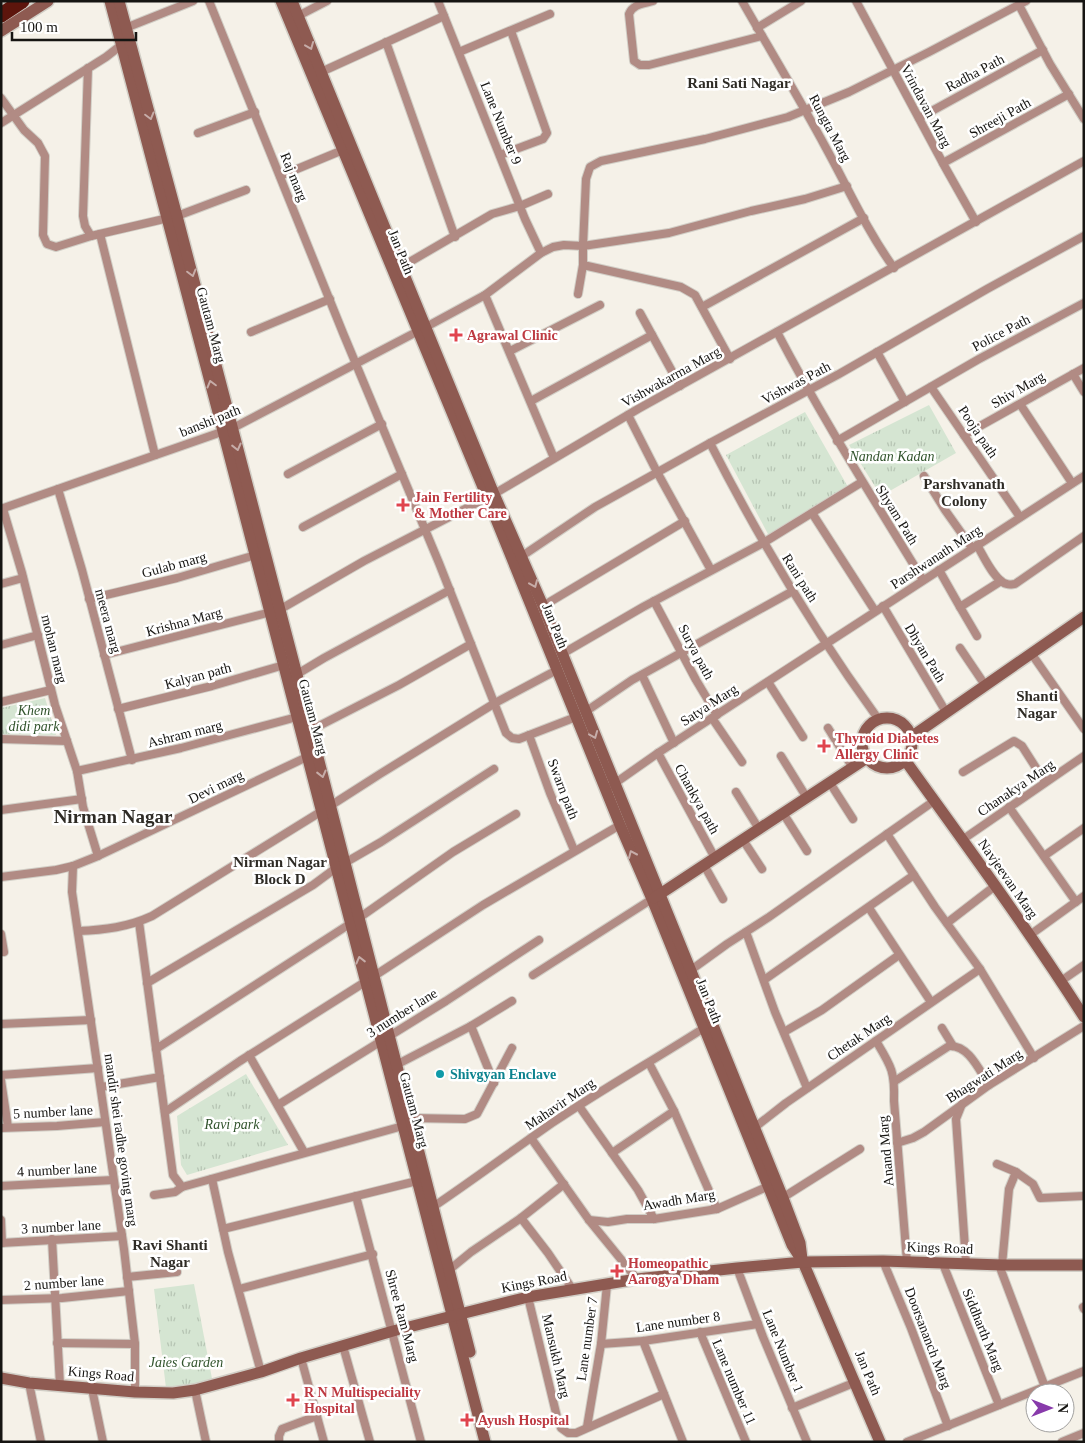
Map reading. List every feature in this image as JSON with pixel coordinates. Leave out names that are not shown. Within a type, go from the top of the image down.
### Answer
[{"type":"highway","points":[[1,15],[22,1]]},
{"type":"street","points":[[1,31],[48,1]]},
{"type":"street","name":"Gautam Marg","points":[[110,1],[124,35],[228,430],[274,611],[284,666],[292,677],[297,716],[312,755],[326,809],[406,1122],[417,1181],[456,1314],[485,1442]]},
{"type":"street","points":[[119,1],[124,35]]},
{"type":"street","points":[[1,123],[88,68],[124,35],[193,1]]},
{"type":"street","name":"Raj marg","points":[[209,1],[450,590],[506,733],[512,738],[519,739],[530,735]]},
{"type":"street","name":"Jan Path","points":[[282,1],[343,150],[422,329],[490,496],[557,670],[580,714],[656,897],[704,1028],[769,1186],[780,1200]]},
{"type":"street","name":"Jan Path","points":[[292,1],[401,267],[422,329]]},
{"type":"street","points":[[298,16],[328,1]]},
{"type":"street","name":"Lane Number 9","points":[[438,1],[541,254]]},
{"type":"street","points":[[653,1],[636,6],[631,9],[629,14],[634,61],[640,65],[650,65],[762,36]]},
{"type":"street","name":"Rungta Marg","points":[[742,1],[805,110],[883,252],[894,268]]},
{"type":"street","points":[[758,28],[801,1]]},
{"type":"street","name":"Vrindavan Marg","points":[[856,1],[942,163],[976,222]]},
{"type":"street","points":[[578,294],[583,265],[586,179],[590,167],[601,161],[705,139],[805,110],[849,92],[1022,3],[1043,50],[1084,119]]},
{"type":"street","points":[[459,52],[550,14]]},
{"type":"street","points":[[321,72],[444,16]]},
{"type":"street","points":[[500,154],[544,139],[546,133],[511,31]]},
{"type":"street","points":[[386,42],[455,237]]},
{"type":"street","name":"Radha Path","points":[[919,118],[1043,50]]},
{"type":"street","points":[[88,68],[83,216],[85,226],[96,235],[155,455]]},
{"type":"street","name":"Shreeji Path","points":[[942,163],[1069,94]]},
{"type":"street","points":[[1,98],[24,130],[38,143],[45,156],[43,235],[47,244],[56,247],[96,235],[172,217],[246,190]]},
{"type":"street","points":[[198,133],[255,112]]},
{"type":"street","points":[[280,176],[343,150]]},
{"type":"street","name":"Vishwakarma Marg","points":[[274,611],[490,496],[628,415],[1084,161]]},
{"type":"street","name":"banshi path","points":[[2,509],[228,430],[485,295],[553,247],[564,245],[583,246],[669,232],[751,210],[805,199],[847,186]]},
{"type":"street","points":[[401,267],[492,214],[520,206],[548,194]]},
{"type":"street","points":[[702,307],[864,218]]},
{"type":"street","name":"Vishwas Path","points":[[522,556],[595,507],[808,391],[1084,236]]},
{"type":"street","points":[[583,265],[681,287],[695,295],[730,359]]},
{"type":"street","points":[[485,295],[554,458]]},
{"type":"street","points":[[251,332],[330,299]]},
{"type":"street","name":"Police Path","points":[[837,441],[1084,303]]},
{"type":"street","points":[[510,351],[600,305]]},
{"type":"street","points":[[640,313],[680,386]]},
{"type":"street","name":"Shyam Path","points":[[777,332],[837,441],[923,580]]},
{"type":"street","points":[[531,401],[652,335]]},
{"type":"street","points":[[877,352],[905,402]]},
{"type":"street","name":"Shiv Marg","points":[[964,435],[1084,368]]},
{"type":"street","points":[[1073,374],[1084,392]]},
{"type":"street","name":"Pooja path","points":[[931,387],[1020,517]]},
{"type":"street","points":[[1020,404],[1072,484]]},
{"type":"street","points":[[628,415],[711,570]]},
{"type":"street","points":[[288,474],[382,424]]},
{"type":"street","name":"Rani path","points":[[710,443],[743,509],[763,543],[850,680],[878,720]]},
{"type":"street","points":[[303,527],[402,474]]},
{"type":"street","points":[[924,476],[945,510],[1001,582],[1016,584],[1084,536]]},
{"type":"street","name":"Parshwanath Marg","points":[[827,643],[1084,476]]},
{"type":"street","points":[[562,654],[654,601],[763,543],[862,482]]},
{"type":"street","name":"meera marg","points":[[58,489],[132,760]]},
{"type":"street","name":"Jan Path","points":[[490,496],[522,556],[543,606],[562,654],[580,714]]},
{"type":"street","name":"mohan marg","points":[[2,509],[23,578],[51,690],[77,771],[82,799],[98,856]]},
{"type":"street","points":[[812,513],[875,611]]},
{"type":"street","points":[[543,606],[684,521]]},
{"type":"street","name":"Gulab marg","points":[[89,599],[177,578],[260,554]]},
{"type":"street","points":[[938,570],[977,636]]},
{"type":"street","points":[[1,584],[23,578]]},
{"type":"street","points":[[960,607],[1001,582]]},
{"type":"street","points":[[292,677],[450,590]]},
{"type":"street","points":[[530,735],[580,714],[642,675],[793,591]]},
{"type":"street","name":"Surya path","points":[[654,601],[715,716],[742,762]]},
{"type":"street","name":"Dhyan Path","points":[[883,606],[946,712]]},
{"type":"street","points":[[274,611],[292,677],[311,730],[312,755]]},
{"type":"street","name":"Krishna Marg","points":[[104,655],[274,611]]},
{"type":"street","points":[[911,737],[1084,617]]},
{"type":"street","points":[[1,645],[38,636]]},
{"type":"street","name":"Satya Marg","points":[[610,787],[658,753],[827,643]]},
{"type":"street","points":[[311,730],[399,685],[471,644]]},
{"type":"street","points":[[960,648],[986,685]]},
{"type":"street","points":[[1031,653],[1084,729]]},
{"type":"street","name":"Kalyan path","points":[[118,709],[284,666]]},
{"type":"street","points":[[78,931],[106,930],[139,922],[326,809],[494,703],[557,670]]},
{"type":"street","points":[[642,675],[674,743]]},
{"type":"street","points":[[768,682],[803,737]]},
{"type":"street","points":[[1,702],[51,690]]},
{"type":"street","name":"Ashram marg","points":[[77,771],[132,760],[297,716]]},
{"type":"street","points":[[885,718],[898,721],[904,725],[911,737],[912,746],[909,754],[905,760],[892,768],[878,767],[863,752],[862,739],[868,727],[878,720],[885,718]]},
{"type":"street","points":[[828,728],[853,768]]},
{"type":"street","name":"Swarn path","points":[[530,735],[550,793],[574,850]]},
{"type":"street","points":[[1,739],[67,741]]},
{"type":"street","points":[[963,772],[1014,741],[1022,746],[1046,782]]},
{"type":"street","name":"Chankya path","points":[[658,753],[715,858]]},
{"type":"street","name":"Devi marg","points":[[98,856],[312,755]]},
{"type":"street","points":[[781,756],[807,798]]},
{"type":"street","name":"Chanakya Marg","points":[[962,840],[1084,756]]},
{"type":"street","points":[[533,974],[656,897],[867,758]]},
{"type":"street","name":"Navjeevan Marg","points":[[905,760],[1030,935],[1084,1017]]},
{"type":"street","points":[[147,983],[313,885],[494,769]]},
{"type":"street","points":[[830,782],[853,819]]},
{"type":"street","name":"Jan Path","points":[[610,787],[620,825],[691,970],[754,1128],[780,1200],[800,1243],[803,1262],[856,1382],[880,1442]]},
{"type":"street","points":[[736,792],[759,829]]},
{"type":"street","points":[[1,810],[82,799]]},
{"type":"street","points":[[691,970],[934,801]]},
{"type":"street","points":[[1009,808],[1076,902]]},
{"type":"street","points":[[784,813],[807,851]]},
{"type":"street","points":[[156,1049],[354,920],[453,852],[516,814]]},
{"type":"street","points":[[165,1112],[483,905],[574,850],[620,825]]},
{"type":"street","points":[[1044,856],[1084,828]]},
{"type":"street","points":[[887,834],[980,968],[1034,1058]]},
{"type":"street","points":[[743,840],[762,869]]},
{"type":"street","points":[[1,877],[73,866],[98,856]]},
{"type":"street","points":[[704,865],[723,898]]},
{"type":"street","name":"mandir shei radhe goving marg","points":[[73,866],[72,892],[129,1291],[135,1344],[135,1392]]},
{"type":"street","points":[[764,980],[914,875]]},
{"type":"street","points":[[947,923],[995,886]]},
{"type":"street","points":[[1030,935],[1084,896]]},
{"type":"street","points":[[868,908],[931,1002]]},
{"type":"street","points":[[139,922],[173,1175],[182,1187]]},
{"type":"street","points":[[746,932],[807,1088]]},
{"type":"street","points":[[1,934],[4,952]]},
{"type":"street","name":"3 number lane","points":[[278,1105],[446,1001],[538,940]]},
{"type":"street","points":[[784,1032],[822,1010],[899,955]]},
{"type":"street","points":[[1061,981],[1084,965]]},
{"type":"street","name":"Chetak Marg","points":[[754,1128],[807,1088],[980,968]]},
{"type":"street","points":[[396,1065],[471,1026],[512,1001]]},
{"type":"street","points":[[1,1024],[91,1020]]},
{"type":"street","points":[[471,1026],[494,1083]]},
{"type":"street","name":"Bhagwati Marg","points":[[897,1143],[924,1132],[989,1085],[1084,1026]]},
{"type":"street","name":"Mahavir Marg","points":[[433,1207],[579,1106],[704,1028]]},
{"type":"street","points":[[942,1028],[953,1046]]},
{"type":"street","points":[[384,1038],[396,1065],[406,1122],[433,1207],[449,1270],[456,1314],[492,1442]]},
{"type":"street","name":"Anand Marg","points":[[876,1041],[888,1062],[895,1081],[894,1101],[907,1262]]},
{"type":"street","points":[[895,1081],[949,1046],[957,1046],[965,1050],[989,1085]]},
{"type":"street","points":[[154,1195],[175,1192],[182,1187],[406,1122],[469,1118],[479,1112],[512,1048]]},
{"type":"street","points":[[249,1056],[304,1152]]},
{"type":"street","points":[[649,1063],[674,1111],[717,1209]]},
{"type":"street","points":[[1,1075],[98,1068]]},
{"type":"street","points":[[101,1087],[160,1077]]},
{"type":"street","points":[[1,1080],[5,1127]]},
{"type":"street","points":[[962,1104],[956,1119],[966,1263]]},
{"type":"street","points":[[579,1106],[638,1190],[654,1219]]},
{"type":"street","points":[[612,1153],[674,1111]]},
{"type":"street","name":"5 number lane","points":[[5,1127],[57,1126],[105,1122]]},
{"type":"street","points":[[531,1138],[589,1220],[637,1279]]},
{"type":"street","points":[[780,1200],[860,1149]]},
{"type":"street","points":[[998,1164],[1016,1172],[1033,1184],[1040,1198],[1084,1196]]},
{"type":"street","points":[[1016,1172],[1009,1189],[1000,1265],[1044,1383]]},
{"type":"street","points":[[212,1179],[223,1229],[261,1372]]},
{"type":"street","name":"4 number lane","points":[[1,1186],[113,1180]]},
{"type":"street","points":[[223,1229],[417,1181]]},
{"type":"street","points":[[449,1270],[564,1184]]},
{"type":"street","name":"Awadh Marg","points":[[589,1220],[608,1222],[627,1219],[654,1219],[717,1209],[769,1186]]},
{"type":"street","name":"Shree Ram Marg","points":[[356,1196],[373,1254],[421,1442]]},
{"type":"street","points":[[521,1218],[574,1290]]},
{"type":"street","points":[[1,1220],[2,1243]]},
{"type":"street","name":"3 number lane","points":[[2,1243],[122,1236]]},
{"type":"street","points":[[52,1240],[60,1385]]},
{"type":"street","points":[[239,1289],[373,1254]]},
{"type":"street","name":"Kings Road","points":[[1,1378],[29,1383],[135,1392],[173,1393],[195,1390],[261,1372],[301,1358],[393,1331],[528,1297],[637,1279],[737,1268],[803,1262],[883,1261],[943,1264],[1084,1265]]},
{"type":"street","name":"Doorsananch Marg","points":[[883,1261],[948,1426]]},
{"type":"street","name":"Siddharth Marg","points":[[943,1264],[999,1405]]},
{"type":"street","name":"Lane Number 1","points":[[737,1268],[807,1442]]},
{"type":"street","points":[[127,1277],[177,1272]]},
{"type":"street","name":"Lane number 7","points":[[587,1427],[601,1344],[607,1285]]},
{"type":"street","name":"2 number lane","points":[[1,1300],[54,1298],[129,1291]]},
{"type":"street","name":"Mansukh Marg","points":[[528,1297],[561,1428],[568,1433],[576,1433],[664,1394]]},
{"type":"street","name":"Lane number 8","points":[[601,1344],[643,1341],[758,1324]]},
{"type":"street","name":"Lane number 11","points":[[700,1332],[746,1442]]},
{"type":"street","points":[[643,1341],[683,1442]]},
{"type":"street","points":[[57,1343],[135,1344]]},
{"type":"street","points":[[343,1346],[370,1442]]},
{"type":"street","points":[[301,1358],[324,1442]]},
{"type":"street","points":[[1055,1383],[1084,1371]]},
{"type":"street","points":[[792,1408],[856,1382]]},
{"type":"street","points":[[29,1383],[41,1442]]},
{"type":"street","points":[[92,1389],[102,1442]]},
{"type":"street","points":[[195,1390],[206,1442]]},
{"type":"street","points":[[907,1442],[1025,1395]]},
{"type":"street","points":[[279,1442],[282,1429],[317,1416]]},
{"type":"street","points":[[1062,1442],[1084,1433]]},
{"type":"green space","name":"Nandan Kadan","points":[[929,405],[956,453],[881,496],[849,445]]},
{"type":"green space","points":[[805,412],[848,487],[769,536],[726,455]]},
{"type":"green space","name":"Khem didi park","points":[[45,698],[56,735],[1,734],[1,708]]},
{"type":"green space","name":"Ravi park","points":[[246,1074],[288,1145],[187,1175],[181,1165],[177,1116]]},
{"type":"green space","name":"Jaies Garden","points":[[194,1284],[214,1389],[166,1388],[154,1289]]},
{"type":"place","name":"Agrawal Clinic","points":[[456,335]]},
{"type":"place","name":"Jain Fertility & Mother Care","points":[[403,505]]},
{"type":"place","name":"Thyroid Diabetes Allergy Clinic","points":[[824,746]]},
{"type":"place","name":"Shivgyan Enclave","points":[[440,1074]]},
{"type":"place","name":"Homeopathic Aarogya Dham","points":[[617,1271]]},
{"type":"place","name":"R N Multispeciality Hospital","points":[[293,1400]]},
{"type":"place","name":"Ayush Hospital","points":[[467,1420]]},
{"type":"district","name":"Rani Sati Nagar","points":[[739,83]]},
{"type":"district","name":"Parshvanath Colony","points":[[964,492]]},
{"type":"district","name":"Shanti Nagar","points":[[1037,704]]},
{"type":"district","name":"Nirman Nagar","points":[[113,816]]},
{"type":"district","name":"Nirman Nagar Block D","points":[[280,870]]},
{"type":"district","name":"Ravi Shanti Nagar","points":[[170,1254]]}]
